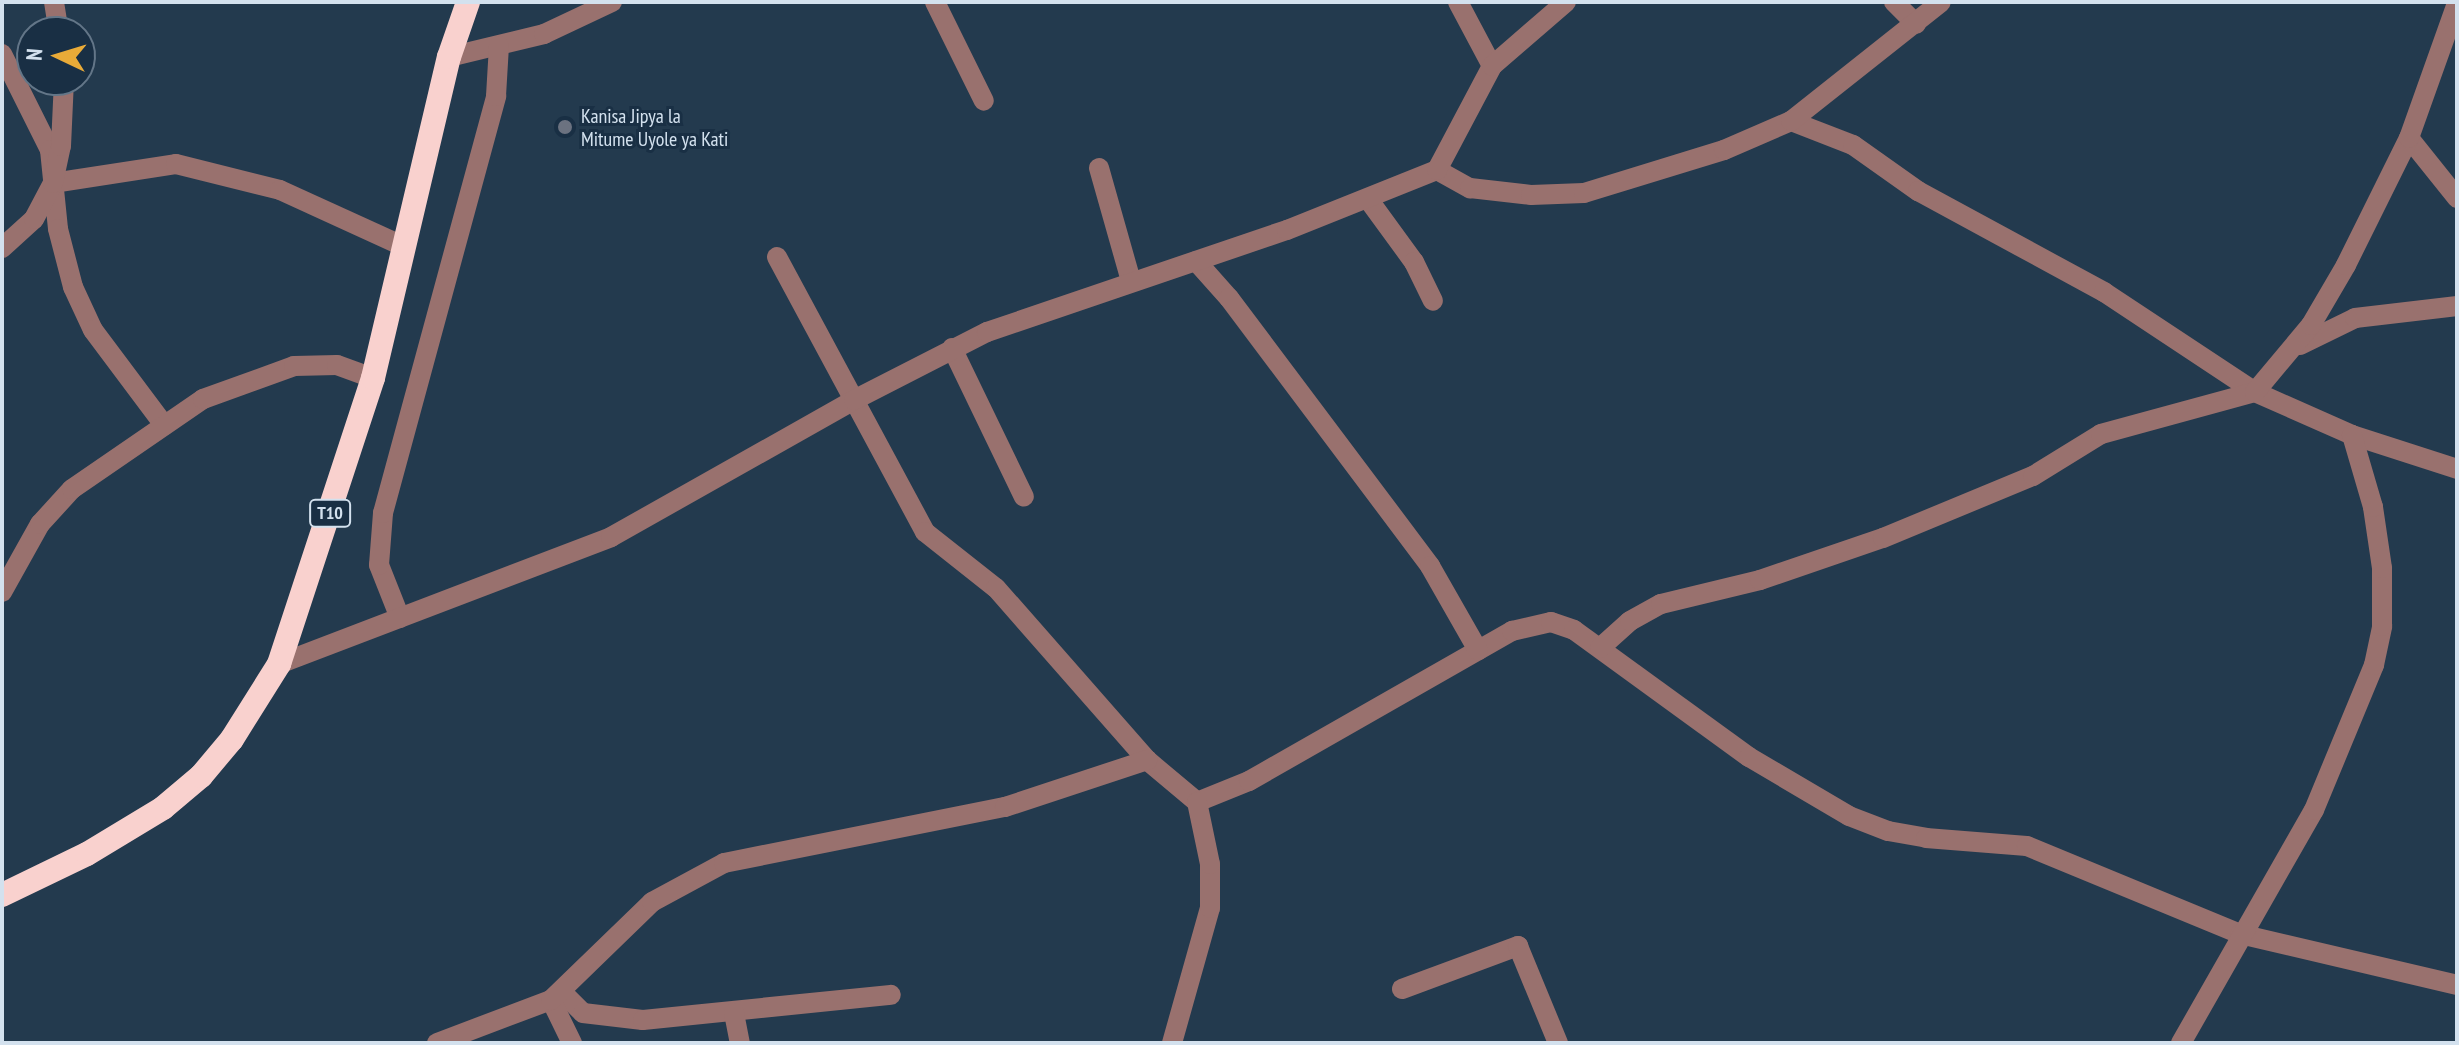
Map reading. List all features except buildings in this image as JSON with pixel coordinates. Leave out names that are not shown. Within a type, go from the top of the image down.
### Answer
[{"type":"highway","name":"T10","points":[[2,895],[87,854],[163,808],[201,776],[232,739],[279,664],[373,378],[449,57],[468,2]]},
{"type":"street","points":[[449,57],[565,26],[612,2]]},
{"type":"street","points":[[935,2],[984,101]]},
{"type":"street","points":[[1458,2],[1492,66]]},
{"type":"street","points":[[279,664],[611,537],[952,348],[1131,281],[1368,199],[1437,170],[1492,66],[1566,2]]},
{"type":"street","points":[[1894,2],[1916,24]]},
{"type":"street","points":[[1437,170],[1470,188],[1531,195],[1584,193],[1724,150],[1791,121],[1941,2]]},
{"type":"street","points":[[1600,648],[1630,621],[1661,604],[1862,546],[2033,476],[2101,434],[2255,392],[2290,350],[2346,265],[2409,138],[2457,3]]},
{"type":"street","points":[[400,618],[379,565],[383,513],[496,96],[499,46]]},
{"type":"street","points":[[2,54],[45,137],[65,261],[90,325],[164,425]]},
{"type":"street","points":[[2,248],[34,219],[53,183],[61,146],[63,96]]},
{"type":"street","points":[[1791,121],[1853,145],[1918,191],[2104,292],[2255,392],[2352,435],[2457,469]]},
{"type":"street","points":[[2409,138],[2457,198]]},
{"type":"street","points":[[53,183],[166,163],[184,165],[280,190],[405,247]]},
{"type":"street","points":[[1099,168],[1131,281]]},
{"type":"street","points":[[1368,199],[1414,262],[1433,301]]},
{"type":"street","points":[[777,257],[925,532],[996,588],[1147,760],[1197,802],[1210,864],[1210,908],[1172,1043]]},
{"type":"street","points":[[1196,261],[1246,320],[1430,566],[1478,650]]},
{"type":"street","points":[[2290,350],[2355,318],[2457,306]]},
{"type":"street","points":[[952,348],[1024,497]]},
{"type":"street","points":[[2,592],[53,507],[164,425],[229,385],[294,366],[337,365],[373,378]]},
{"type":"street","points":[[2181,1043],[2240,934],[2314,810],[2374,665],[2382,626],[2382,568],[2373,507],[2352,435]]},
{"type":"street","points":[[1197,802],[1227,793],[1478,650],[1539,622],[1561,624],[1600,648],[1749,757],[1849,816],[1914,836],[2027,846],[2240,934],[2457,985]]},
{"type":"street","points":[[437,1043],[557,996],[652,902],[724,863],[1005,807],[1147,760]]},
{"type":"street","points":[[1402,989],[1518,946],[1558,1043]]},
{"type":"street","points":[[557,996],[598,1017],[671,1020],[891,995]]},
{"type":"street","points":[[557,996],[572,1043]]},
{"type":"street","points":[[734,1013],[740,1043]]},
{"type":"place","name":"Kanisa Jipya la Mitume Uyole ya Kati","points":[[565,127]]}]
